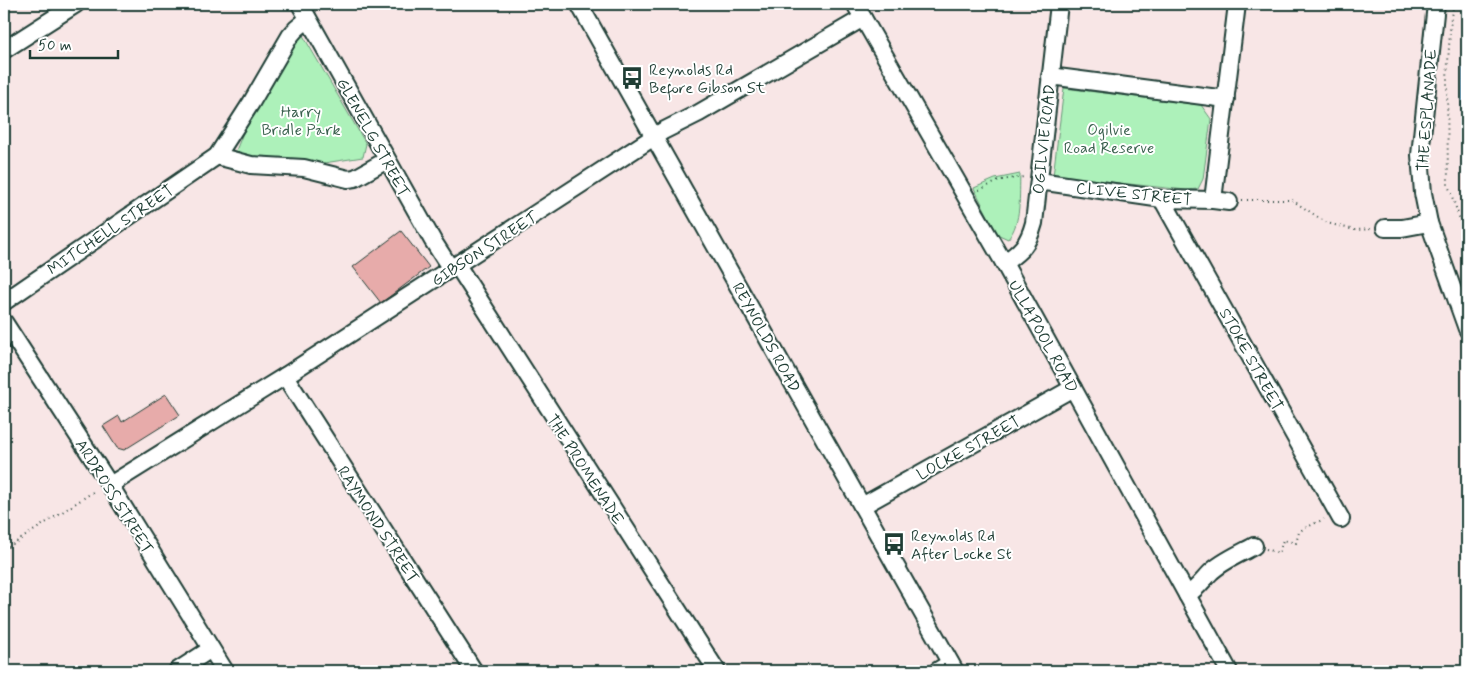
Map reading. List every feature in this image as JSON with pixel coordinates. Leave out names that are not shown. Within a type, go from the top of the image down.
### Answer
[{"type":"street","name":"GLENELG STREET","points":[[300,4],[433,241],[454,267]]},
{"type":"street","name":"REYNOLDS ROAD","points":[[579,4],[862,506],[947,669]]},
{"type":"street","name":"OGILVIE ROAD","points":[[1004,263],[1023,249],[1034,224],[1033,179],[1050,76],[1059,4]]},
{"type":"street","points":[[1221,201],[1226,98],[1237,4]]},
{"type":"street","name":"THE ESPLANADE","points":[[1436,4],[1420,155],[1423,193],[1429,223],[1467,329]]},
{"type":"street","points":[[4,50],[72,5]]},
{"type":"street","name":"GIBSON STREET","points":[[109,484],[285,376],[655,137],[699,113],[859,11]]},
{"type":"street","name":"ULLAPOOL ROAD","points":[[859,11],[1004,263],[1229,671]]},
{"type":"street","points":[[308,19],[296,28],[290,36],[251,103],[217,156],[251,165],[304,168],[348,179],[355,178],[387,160]]},
{"type":"street","points":[[1050,76],[1226,98]]},
{"type":"street","name":"MITCHELL STREET","points":[[4,302],[217,156]]},
{"type":"street","name":"CLIVE STREET","points":[[1033,179],[1162,199],[1221,201]]},
{"type":"street","name":"STOKE STREET","points":[[1162,199],[1341,519]]},
{"type":"street","points":[[1385,228],[1402,228],[1429,223]]},
{"type":"street","name":"THE PROMENADE","points":[[454,267],[717,671]]},
{"type":"street","name":"ARDROSS STREET","points":[[4,322],[109,484],[225,671]]},
{"type":"street","name":"RAYMOND STREET","points":[[285,376],[474,671]]},
{"type":"street","name":"LOCKE STREET","points":[[862,506],[1073,388]]},
{"type":"street","points":[[1187,595],[1196,590],[1209,573],[1218,566],[1254,546]]},
{"type":"street","points":[[177,671],[211,649]]},
{"type":"path","points":[[1454,4],[1451,16],[1447,78],[1448,185],[1463,228],[1467,255]]},
{"type":"path","points":[[965,196],[1001,180],[1033,179]]},
{"type":"path","points":[[1221,201],[1292,200],[1327,223],[1339,227],[1354,230],[1385,228]]},
{"type":"path","points":[[4,550],[109,484]]},
{"type":"green space","name":"Harry Bridle Park","points":[[301,32],[366,144],[363,157],[311,165],[269,162],[235,153],[243,133]]},
{"type":"green space","name":"Ogilvie Road Reserve","points":[[1064,88],[1201,105],[1211,119],[1203,179],[1198,189],[1186,190],[1053,176]]},
{"type":"green space","points":[[1020,174],[1018,216],[1016,225],[1008,239],[997,234],[974,188],[995,179]]},
{"type":"water","points":[[1464,4],[1467,4],[1467,168],[1461,136]]},
{"type":"building","points":[[401,231],[429,267],[381,303],[353,267]]},
{"type":"building","points":[[166,394],[180,415],[124,450],[117,448],[103,426],[119,416],[122,422]]},
{"type":"place","name":"Reynolds Rd Before Gibson St","points":[[632,78]]},
{"type":"place","name":"Reynolds Rd After Locke St","points":[[894,544]]}]
